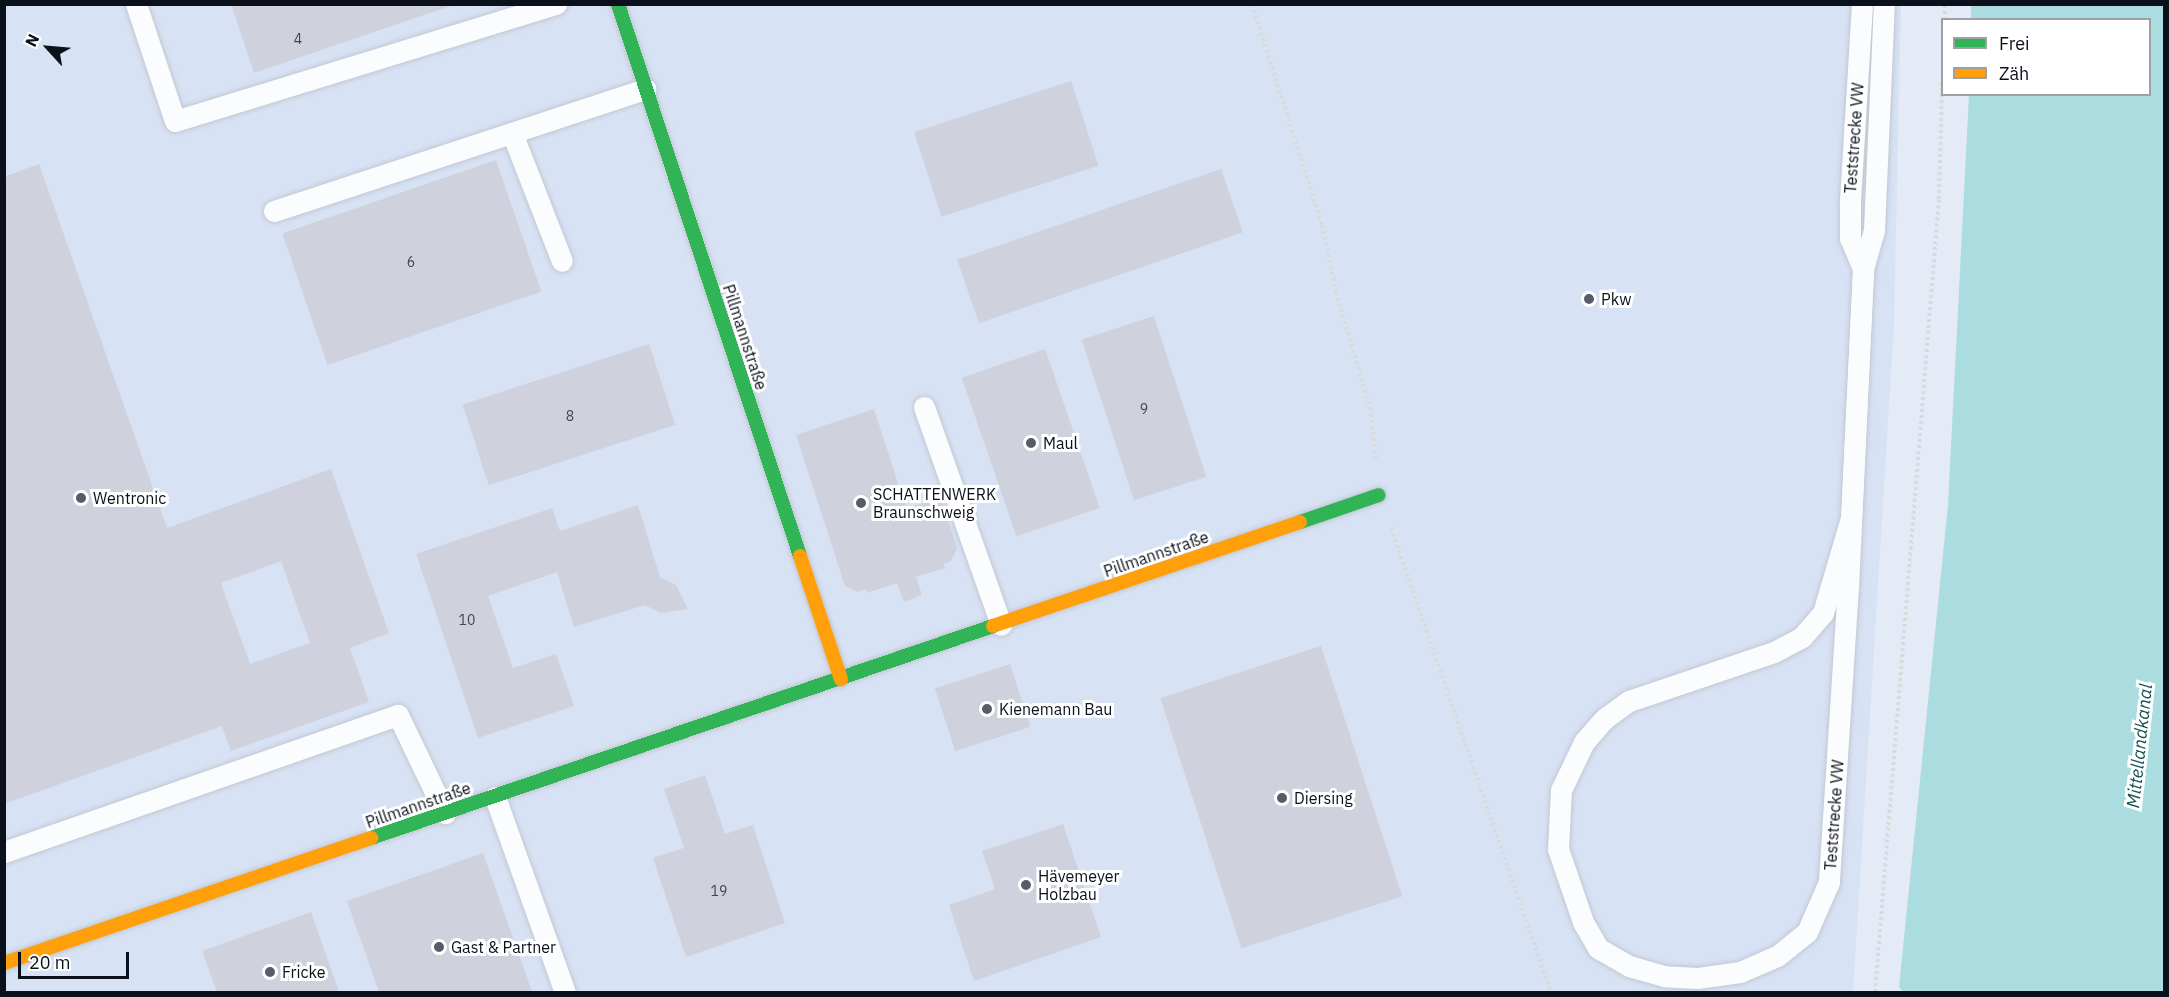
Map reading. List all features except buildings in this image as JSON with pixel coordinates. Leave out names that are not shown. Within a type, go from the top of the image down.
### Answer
[{"type":"street","name":"Pillmannstraße","points":[[618,4],[841,679]]},
{"type":"street","name":"Pillmannstraße","points":[[4,963],[1379,495]]},
{"type":"lane","points":[[136,4],[175,121],[556,4]]},
{"type":"lane","name":"Teststrecke VW","points":[[1862,4],[1850,202],[1850,238],[1863,269],[1860,340],[1859,352],[1858,364],[1858,376],[1856,423],[1855,435],[1854,447],[1854,459],[1851,518],[1823,613],[1802,637],[1774,652],[1629,701],[1604,719],[1584,741],[1561,790],[1558,849],[1583,922],[1598,948],[1629,966],[1664,976],[1698,978],[1740,972],[1777,956],[1807,932],[1829,882],[1848,586],[1854,469],[1854,457],[1855,434],[1856,422],[1858,363],[1860,339],[1862,280],[1863,269],[1874,230],[1884,4]]},
{"type":"lane","points":[[274,211],[646,89]]},
{"type":"lane","points":[[512,133],[562,261]]},
{"type":"lane","points":[[924,407],[1001,625]]},
{"type":"lane","points":[[4,852],[398,715],[445,813]]},
{"type":"lane","points":[[495,797],[565,993]]},
{"type":"path","points":[[1252,4],[1322,225],[1335,292],[1370,408],[1379,495],[1551,993]]},
{"type":"path","points":[[1875,993],[1939,199],[1942,96]]},
{"type":"shaded area","points":[[5,5],[1901,5],[1894,324],[1853,992],[5,992]]},
{"type":"water","name":"Mittellandkanal","points":[[1971,5],[2164,5],[2164,992],[1904,992],[1899,987],[1948,505],[1969,96],[2151,96],[2151,18],[1971,18]]},
{"type":"traffic: fast","points":[[618,4],[800,556]]},
{"type":"traffic: fast","points":[[1300,522],[1379,495]]},
{"type":"traffic: fast","points":[[371,838],[993,626]]},
{"type":"traffic: slow","points":[[993,626],[1300,522]]},
{"type":"traffic: slow","points":[[800,556],[841,679]]},
{"type":"traffic: slow","points":[[4,963],[371,838]]},
{"type":"place","name":"Pkw","points":[[1589,299]]},
{"type":"place","name":"Maul","points":[[1031,443]]},
{"type":"place","name":"Wentronic","points":[[81,498]]},
{"type":"place","name":"SCHATTENWERK Braunschweig","points":[[861,503]]},
{"type":"place","name":"Kienemann Bau","points":[[987,709]]},
{"type":"place","name":"Diersing","points":[[1282,798]]},
{"type":"place","name":"Hävemeyer Holzbau","points":[[1026,885]]},
{"type":"place","name":"Gast & Partner","points":[[439,947]]},
{"type":"place","name":"Fricke","points":[[270,972]]}]
